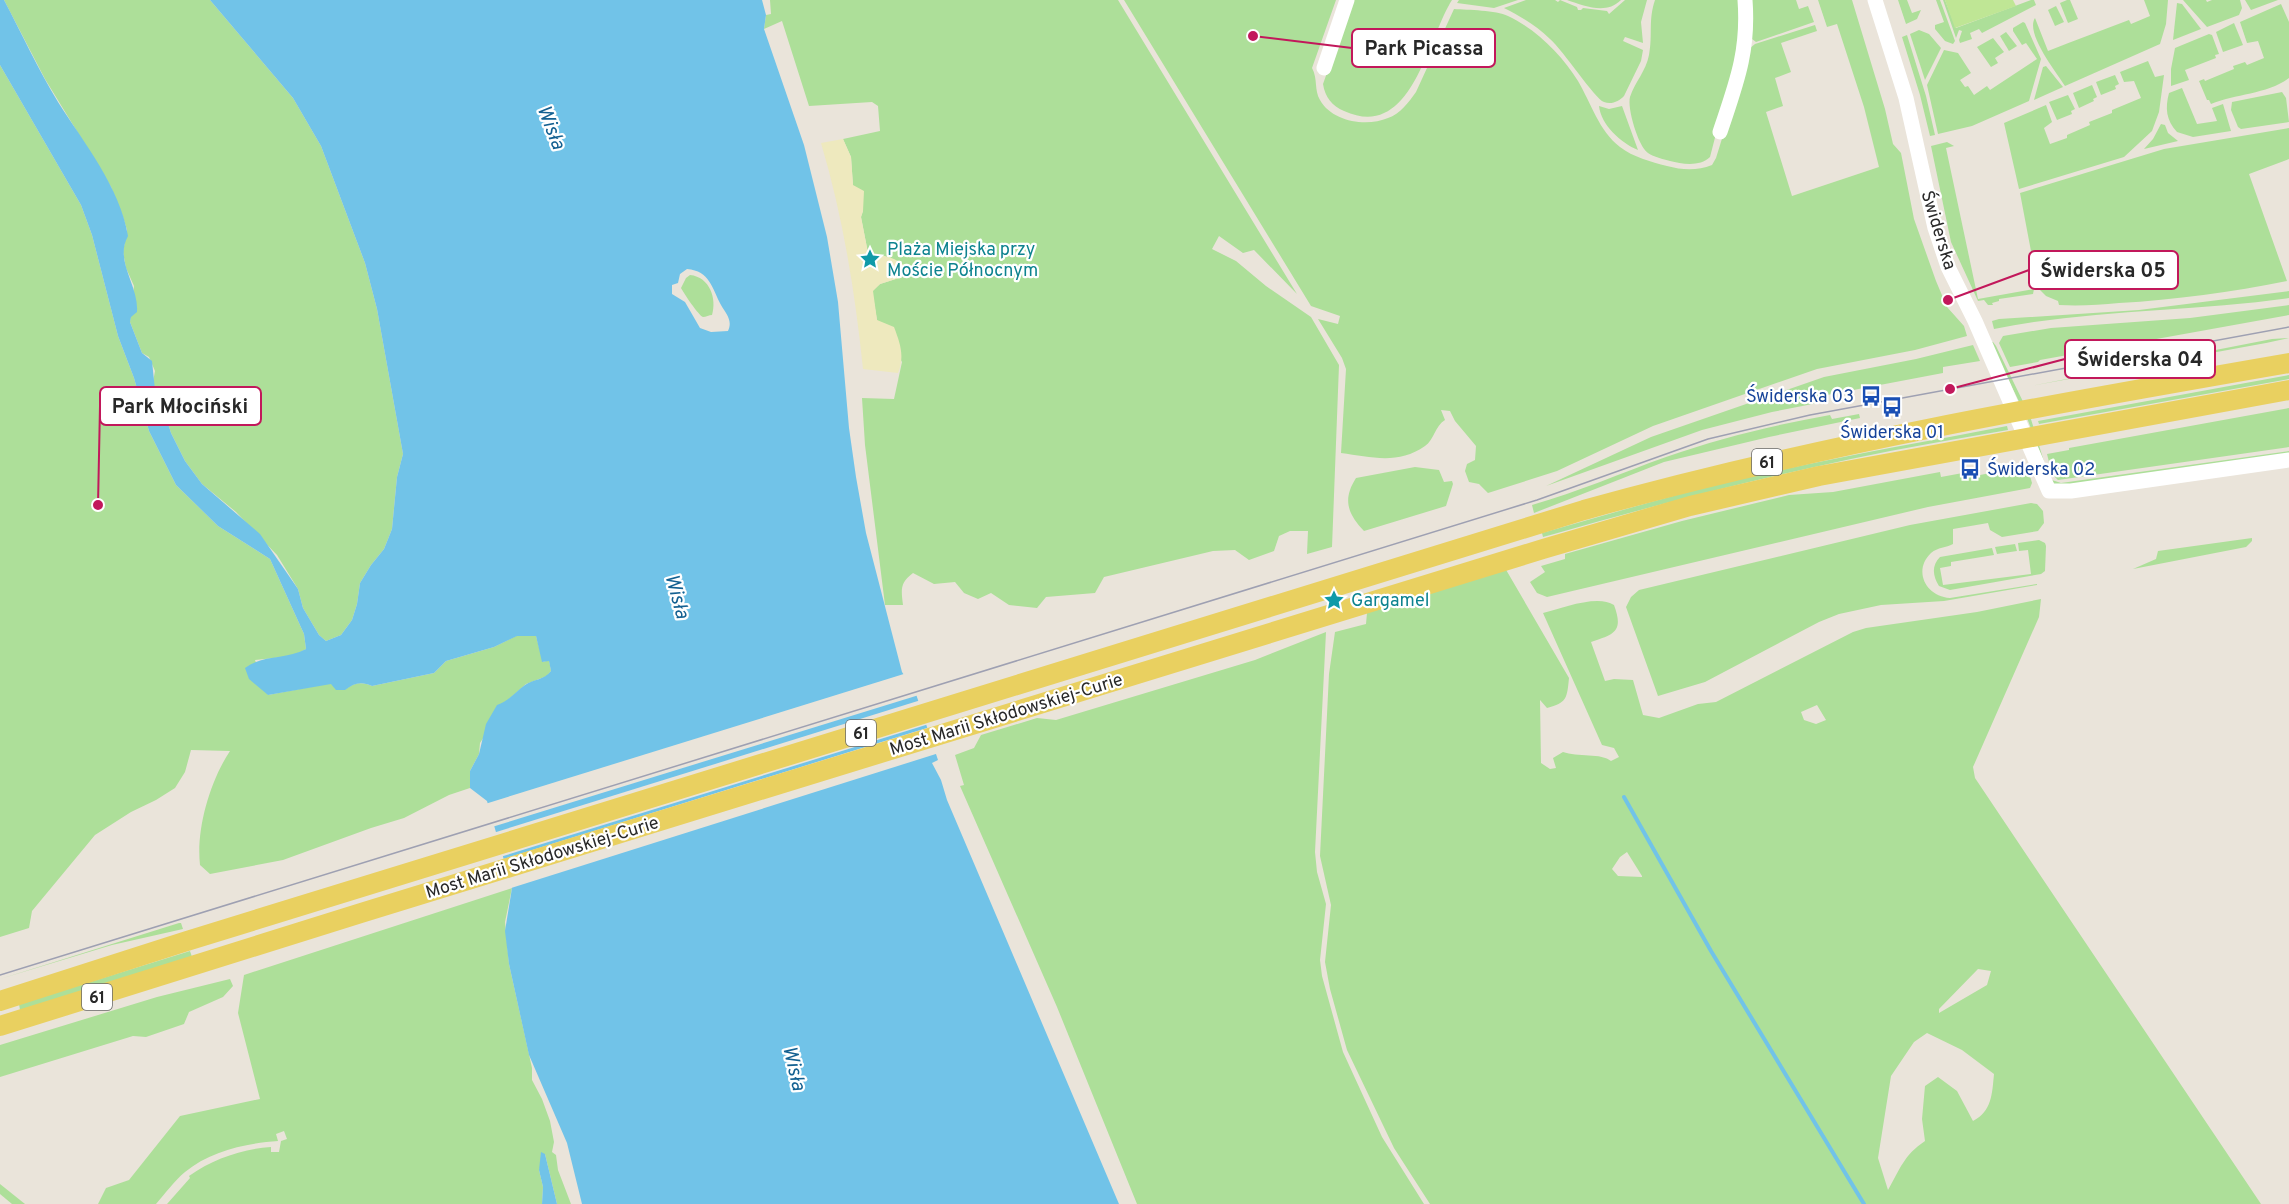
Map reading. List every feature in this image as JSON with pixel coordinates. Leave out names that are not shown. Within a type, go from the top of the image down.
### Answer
[{"type":"main road","name":"Most Marii Skłodowskiej-Curie","points":[[0,1001],[187,941],[1536,524],[1685,482],[1786,458],[2002,413],[2289,363]]},
{"type":"main road","name":"Most Marii Skłodowskiej-Curie","points":[[0,1026],[1543,549],[1690,506],[1819,476],[2289,390]]},
{"type":"street","points":[[1324,68],[1347,0]]},
{"type":"street","points":[[1720,132],[1744,55],[1747,23],[1745,0]]},
{"type":"street","name":"Świderska","points":[[1875,0],[1906,98],[1935,228],[1948,267],[1975,321],[2049,491],[2072,491],[2289,460]]},
{"type":"green space","points":[[4,0],[210,0],[293,98],[321,146],[365,263],[377,309],[403,454],[397,477],[392,529],[384,549],[360,583],[352,620],[341,635],[326,641],[319,635],[303,608],[298,589],[277,555],[236,512],[202,484],[185,461],[171,433],[163,408],[156,400],[153,382],[155,371],[149,357],[142,353],[130,322],[134,286],[126,268],[123,252],[127,230],[123,217],[111,187],[45,79]]},
{"type":"green space","points":[[770,0],[1118,0],[1297,294],[1254,250],[1243,253],[1219,236],[1212,249],[1236,261],[1266,286],[1311,317],[1339,365],[1332,547],[1307,554],[1308,531],[1290,531],[1279,536],[1274,551],[1249,560],[1235,550],[1213,551],[1104,577],[1095,593],[1046,597],[1037,608],[1009,605],[991,593],[978,599],[964,593],[955,582],[934,584],[913,573],[902,587],[903,605],[885,605],[865,445],[862,398],[894,399],[902,362],[877,320],[872,291],[880,284],[902,277],[900,262],[868,253],[861,217],[863,211],[853,186],[851,157],[843,139],[880,131],[878,106],[872,102],[809,106],[782,21],[764,29],[766,15],[771,14]]},
{"type":"green space","points":[[1124,0],[1336,0],[1312,68],[1318,96],[1326,107],[1341,118],[1360,122],[1380,121],[1388,118],[1407,104],[1416,92],[1454,9],[1503,14],[1538,35],[1556,52],[1578,81],[1606,133],[1620,147],[1649,161],[1690,169],[1712,165],[1716,158],[1750,48],[1755,44],[1815,25],[1817,31],[1781,43],[1791,72],[1775,78],[1783,106],[1766,112],[1792,196],[1879,167],[1864,107],[1837,24],[1827,27],[1818,0],[1852,0],[1885,109],[1893,144],[1901,153],[1914,219],[1947,307],[1964,326],[1967,336],[1915,350],[1817,369],[1653,426],[1557,471],[1488,493],[1479,484],[1469,482],[1465,471],[1467,464],[1475,460],[1476,446],[1455,421],[1450,411],[1441,410],[1445,420],[1425,446],[1405,456],[1374,458],[1341,453],[1346,369],[1342,358],[1318,319],[1338,324],[1340,316],[1311,306]]},
{"type":"green space","points":[[1353,0],[1452,0],[1414,82],[1401,100],[1386,112],[1367,117],[1344,111],[1336,106],[1327,97],[1323,84]]},
{"type":"green space","points":[[1459,0],[1518,0],[1494,8],[1457,3]]},
{"type":"green space","points":[[1526,0],[1555,0],[1558,2],[1560,0],[1577,7],[1578,10],[1583,8],[1607,11],[1609,14],[1625,0],[1647,0],[1641,22],[1643,43],[1625,37],[1623,41],[1643,50],[1641,61],[1624,96],[1613,103],[1604,102],[1586,84],[1550,39],[1540,30],[1504,8]]},
{"type":"green space","points":[[1567,0],[1621,0],[1609,7],[1595,8]]},
{"type":"green space","points":[[1655,0],[1740,0],[1743,29],[1710,157],[1701,162],[1680,163],[1648,153],[1634,126],[1630,97],[1648,61]]},
{"type":"green space","points":[[1750,0],[1796,0],[1799,9],[1808,6],[1814,22],[1756,42],[1752,39]]},
{"type":"green space","points":[[1898,0],[1907,0],[1912,13],[1921,10],[1917,19],[1906,24]]},
{"type":"green space","points":[[1936,0],[1940,0],[1955,41],[1953,44],[1945,41],[1935,29],[1935,25],[1944,22]]},
{"type":"green space","points":[[1943,0],[1945,0],[1956,28],[2031,0],[2034,0],[2036,5],[1982,33],[1979,29],[1970,33],[1972,39],[1960,43],[1962,31],[1959,30],[1956,38]]},
{"type":"green space","points":[[1945,0],[2013,0],[2016,6],[1955,28]]},
{"type":"green space","points":[[2070,0],[2078,19],[2068,23],[2060,3]]},
{"type":"green space","points":[[2144,0],[2168,0],[2166,24],[2160,44],[2065,86],[2034,33],[2035,18],[2048,51],[2129,20],[2131,24],[2150,16]]},
{"type":"green space","points":[[2183,0],[2206,0],[2207,2],[2240,0],[2242,8],[2239,15],[2207,27]]},
{"type":"green space","points":[[2245,0],[2278,0],[2251,10]]},
{"type":"green space","points":[[2177,3],[2182,4],[2201,29],[2173,40]]},
{"type":"green space","points":[[2281,4],[2289,22],[2289,78],[2261,91],[2211,104],[2199,81],[2204,79],[2205,81],[2234,69],[2233,66],[2245,62],[2247,65],[2264,58],[2258,41],[2247,43],[2240,22]]},
{"type":"green space","points":[[2056,6],[2064,22],[2055,26],[2048,10]]},
{"type":"green space","points":[[2023,22],[2041,59],[2029,101],[1972,126],[1938,134],[1927,85],[1944,50],[1958,53],[1971,73],[1960,80],[1974,95],[1987,86],[1990,90],[2037,59],[2026,43],[2022,45],[2013,31],[2013,28]]},
{"type":"green space","points":[[2234,23],[2243,45],[2223,52],[2216,32]]},
{"type":"green space","points":[[1919,30],[1929,34],[1941,48],[1925,80],[1910,34]]},
{"type":"green space","points":[[2006,32],[2017,46],[2009,51],[2000,36]]},
{"type":"green space","points":[[2209,34],[2212,35],[2219,54],[2215,55],[2216,58],[2185,70],[2189,80],[2171,86],[2175,48]]},
{"type":"green space","points":[[1907,35],[1926,96],[1935,135],[1930,136],[1902,37]]},
{"type":"green space","points":[[1993,38],[2004,52],[1995,58],[1998,63],[1991,67],[1977,47]]},
{"type":"green space","points":[[2148,61],[2155,77],[2164,75],[2159,112],[2152,131],[2124,157],[2019,189],[2004,123],[2046,105],[2052,122],[2044,128],[2050,144],[2067,138],[2067,135],[2090,125],[2089,122],[2141,98],[2134,81],[2124,82],[2120,72]]},
{"type":"green space","points":[[0,65],[81,205],[92,235],[118,336],[134,378],[149,431],[176,485],[218,526],[270,559],[304,634],[306,649],[293,656],[255,660],[268,695],[331,683],[344,690],[358,684],[372,686],[434,673],[446,661],[494,647],[516,636],[536,636],[543,662],[549,660],[551,671],[547,676],[526,684],[507,701],[480,743],[479,754],[470,771],[470,788],[449,795],[404,818],[283,860],[210,874],[200,865],[202,821],[216,776],[230,751],[191,750],[185,772],[175,788],[95,835],[32,911],[29,928],[0,937]]},
{"type":"green space","points":[[2046,66],[2063,87],[2034,100],[2043,67]]},
{"type":"green space","points":[[2115,75],[2119,84],[2115,86],[2116,89],[2101,95],[2096,82]]},
{"type":"green space","points":[[2092,85],[2097,97],[2093,99],[2094,101],[2079,108],[2073,93]]},
{"type":"green space","points":[[2182,88],[2197,124],[2217,121],[2212,108],[2223,104],[2231,131],[2193,137],[2177,132],[2167,114],[2167,104],[2169,93]]},
{"type":"green space","points":[[2282,92],[2286,98],[2289,122],[2241,129],[2238,127],[2231,110],[2232,102]]},
{"type":"green space","points":[[2068,95],[2075,109],[2071,111],[2072,114],[2057,120],[2049,102]]},
{"type":"green space","points":[[1599,106],[1609,109],[1622,106],[1638,150],[1625,143],[1613,132],[1604,120]]},
{"type":"green space","points":[[2161,124],[2165,125],[2168,133],[2178,141],[2144,149],[2153,139]]},
{"type":"green space","points":[[2289,128],[2289,159],[2249,174],[2287,281],[2182,298],[2089,305],[2059,305],[2058,301],[2046,296],[2038,288],[2020,193],[2164,149]]},
{"type":"green space","points":[[1947,142],[1954,146],[1946,148],[1978,299],[2034,289],[2033,294],[1999,299],[1992,303],[1993,305],[1988,305],[1984,300],[1978,301],[1951,242],[1931,146]]},
{"type":"green space","points":[[690,275],[707,284],[713,296],[712,315],[701,316],[681,288]]},
{"type":"green space","points":[[2289,291],[2289,298],[2252,303],[2104,314],[2031,322],[1994,329],[1992,321],[2139,310]]},
{"type":"green space","points":[[2289,305],[2289,315],[2010,367],[1999,343],[2003,336],[2051,328],[2190,318]]},
{"type":"green space","points":[[2289,338],[2266,343],[2025,387],[2272,339]]},
{"type":"green space","points":[[1990,342],[1996,346],[2030,416],[2046,468],[2027,418]]},
{"type":"green space","points":[[1973,345],[1980,361],[1943,367],[1943,373],[1827,395],[1828,401],[1772,412],[1702,430],[1546,486],[1651,437],[1824,377]]},
{"type":"green space","points":[[2289,375],[2289,379],[2039,424],[2038,421]]},
{"type":"green space","points":[[2289,408],[2289,447],[2058,480],[2052,474],[2047,454],[2069,450],[2069,448]]},
{"type":"green space","points":[[1859,414],[1860,418],[1664,462],[1534,513],[1532,505],[1686,450],[1788,423],[1830,415],[1832,419]]},
{"type":"green space","points":[[2007,426],[2008,430],[1814,467],[1628,513],[1543,537],[1542,533],[1744,478]]},
{"type":"green space","points":[[2289,451],[2289,455],[2056,487],[2052,480],[2061,483]]},
{"type":"green space","points":[[2027,466],[2032,483],[2030,488],[1928,507],[1547,597],[1537,593],[1530,582],[1545,572],[1541,566],[1565,559],[1565,554],[1682,521],[1789,495],[1833,492],[1940,472],[1941,477],[1979,470],[1980,475]]},
{"type":"green space","points":[[1415,467],[1439,470],[1444,482],[1452,481],[1446,506],[1364,531],[1354,519],[1348,500],[1356,478]]},
{"type":"green space","points":[[2031,503],[2037,504],[2043,511],[2044,523],[2038,531],[2002,537],[1990,530],[1988,523],[1953,529],[1953,544],[1931,553],[1923,567],[1923,574],[1924,581],[1934,593],[1950,598],[2037,585],[1944,601],[1881,605],[1839,614],[1819,622],[1705,682],[1658,696],[1626,607],[1631,597],[1639,590],[1910,525]]},
{"type":"green space","points":[[2252,538],[2246,547],[2133,569],[2156,559],[2158,551]]},
{"type":"green space","points":[[2039,540],[2046,546],[2045,571],[2041,574],[1950,590],[1939,586],[1935,579],[1934,567],[1940,557],[1992,548],[1994,555],[1951,562],[1951,566],[1940,568],[1943,585],[2031,574],[2028,550],[2019,551],[2018,543]]},
{"type":"green space","points":[[2015,544],[2017,551],[1997,554],[1995,547]]},
{"type":"green space","points":[[1505,568],[1569,678],[1565,699],[1562,702],[1547,708],[1540,700],[1541,763],[1550,769],[1556,768],[1553,758],[1563,752],[1602,757],[1611,761],[1619,757],[1614,748],[1602,745],[1543,613],[1590,601],[1607,602],[1614,605],[1618,621],[1615,631],[1591,642],[1605,681],[1633,680],[1643,715],[1659,718],[1698,704],[1716,702],[1853,632],[2041,599],[2039,617],[1973,767],[1975,778],[2261,1204],[1430,1204],[1394,1148],[1347,1050],[1325,962],[1331,905],[1320,856],[1329,674],[1335,632],[1366,624],[1367,613]],"holes":[[[1817,705],[1826,720],[1816,724],[1804,720],[1801,712]],[[1627,852],[1642,877],[1618,876],[1612,869],[1620,857]],[[1978,969],[1991,971],[1987,985],[1939,1013],[1939,1009]],[[1927,1033],[1962,1050],[1994,1074],[1990,1101],[1984,1112],[1973,1121],[1957,1091],[1938,1077],[1925,1086],[1922,1119],[1925,1141],[1907,1157],[1888,1190],[1878,1158],[1891,1076],[1914,1042]]]},
{"type":"green space","points":[[1326,632],[1315,852],[1317,872],[1326,904],[1320,960],[1322,976],[1343,1052],[1382,1137],[1424,1204],[1137,1204],[1057,1007],[960,786],[964,785],[955,755],[974,748],[981,735],[1037,718],[1056,720],[1255,660]]},
{"type":"green space","points":[[512,888],[505,922],[509,964],[532,1068],[532,1080],[550,1121],[554,1142],[552,1152],[556,1155],[558,1170],[571,1204],[557,1204],[545,1154],[539,1170],[543,1187],[542,1204],[167,1204],[190,1178],[189,1176],[218,1160],[260,1148],[271,1147],[271,1152],[279,1152],[281,1141],[287,1139],[284,1131],[276,1134],[278,1141],[229,1149],[195,1165],[177,1179],[156,1204],[98,1204],[106,1188],[129,1180],[180,1116],[260,1099],[238,1013],[244,975]]},
{"type":"green space","points":[[179,923],[183,929],[112,945],[0,979]]},
{"type":"green space","points":[[190,951],[192,957],[20,1010],[19,1004]]},
{"type":"green space","points":[[230,979],[233,986],[223,997],[189,1012],[184,1024],[146,1037],[133,1036],[0,1077],[0,1045],[157,997]]},
{"type":"green space","points":[[0,1184],[25,1204],[12,1204],[0,1194]]},
{"type":"sand","name":"Plaża Miejska przy Moście Północnym","points":[[843,139],[851,157],[853,185],[864,191],[861,217],[868,253],[892,258],[905,266],[902,277],[880,284],[873,291],[877,320],[894,327],[898,339],[901,355],[898,373],[863,369],[847,255],[836,199],[821,143]]},
{"type":"water","name":"Wisła","points":[[0,0],[4,0],[51,90],[100,166],[117,200],[128,236],[124,245],[125,264],[137,302],[137,312],[131,317],[130,322],[142,353],[152,361],[156,400],[163,408],[171,433],[185,461],[202,484],[260,534],[298,589],[303,608],[319,635],[326,641],[341,635],[352,620],[360,583],[384,549],[392,529],[397,477],[403,454],[377,309],[365,263],[321,146],[293,98],[210,0],[762,0],[766,15],[764,29],[804,145],[827,237],[838,302],[849,428],[856,477],[866,533],[902,672],[915,691],[938,760],[932,763],[941,780],[947,800],[1119,1204],[582,1204],[567,1143],[529,1055],[509,964],[505,931],[512,888],[487,801],[470,788],[470,771],[479,754],[486,724],[497,705],[525,685],[548,674],[551,671],[549,661],[542,662],[536,636],[517,636],[494,647],[446,661],[434,673],[372,686],[358,684],[345,690],[336,690],[331,684],[268,695],[249,679],[245,668],[252,664],[306,649],[304,634],[270,559],[218,526],[176,485],[149,431],[134,378],[118,336],[92,235],[81,205],[0,65]],"holes":[[[687,269],[695,270],[709,281],[728,317],[730,324],[728,331],[711,332],[700,328],[685,302],[672,294],[672,285],[678,283],[680,274]]]},
{"type":"water","points":[[541,1152],[545,1154],[557,1204],[542,1204],[543,1187],[539,1170]]},
{"type":"pier","points":[[907,673],[919,695],[492,827],[485,804]]},
{"type":"pier","points":[[921,700],[929,724],[500,857],[493,833]]},
{"type":"pier","points":[[930,727],[939,753],[508,889],[500,860]]},
{"type":"waterway","points":[[1624,797],[1711,951],[1864,1204]]},
{"type":"tram line","points":[[0,975],[1537,500],[1708,439],[1810,415],[2289,327]]},
{"type":"place","name":"Park Picassa","points":[[1253,36]]},
{"type":"place","name":"Plaża Miejska przy Moście Północnym","points":[[870,259]]},
{"type":"place","name":"Świderska 05","points":[[1948,300]]},
{"type":"place","name":"Świderska 04","points":[[1950,389]]},
{"type":"place","name":"Świderska 03","points":[[1871,396]]},
{"type":"place","name":"Świderska 01","points":[[1892,407]]},
{"type":"place","name":"Świderska 02","points":[[1970,469]]},
{"type":"place","name":"Park Młociński","points":[[98,505]]},
{"type":"place","name":"Gargamel","points":[[1334,600]]}]
